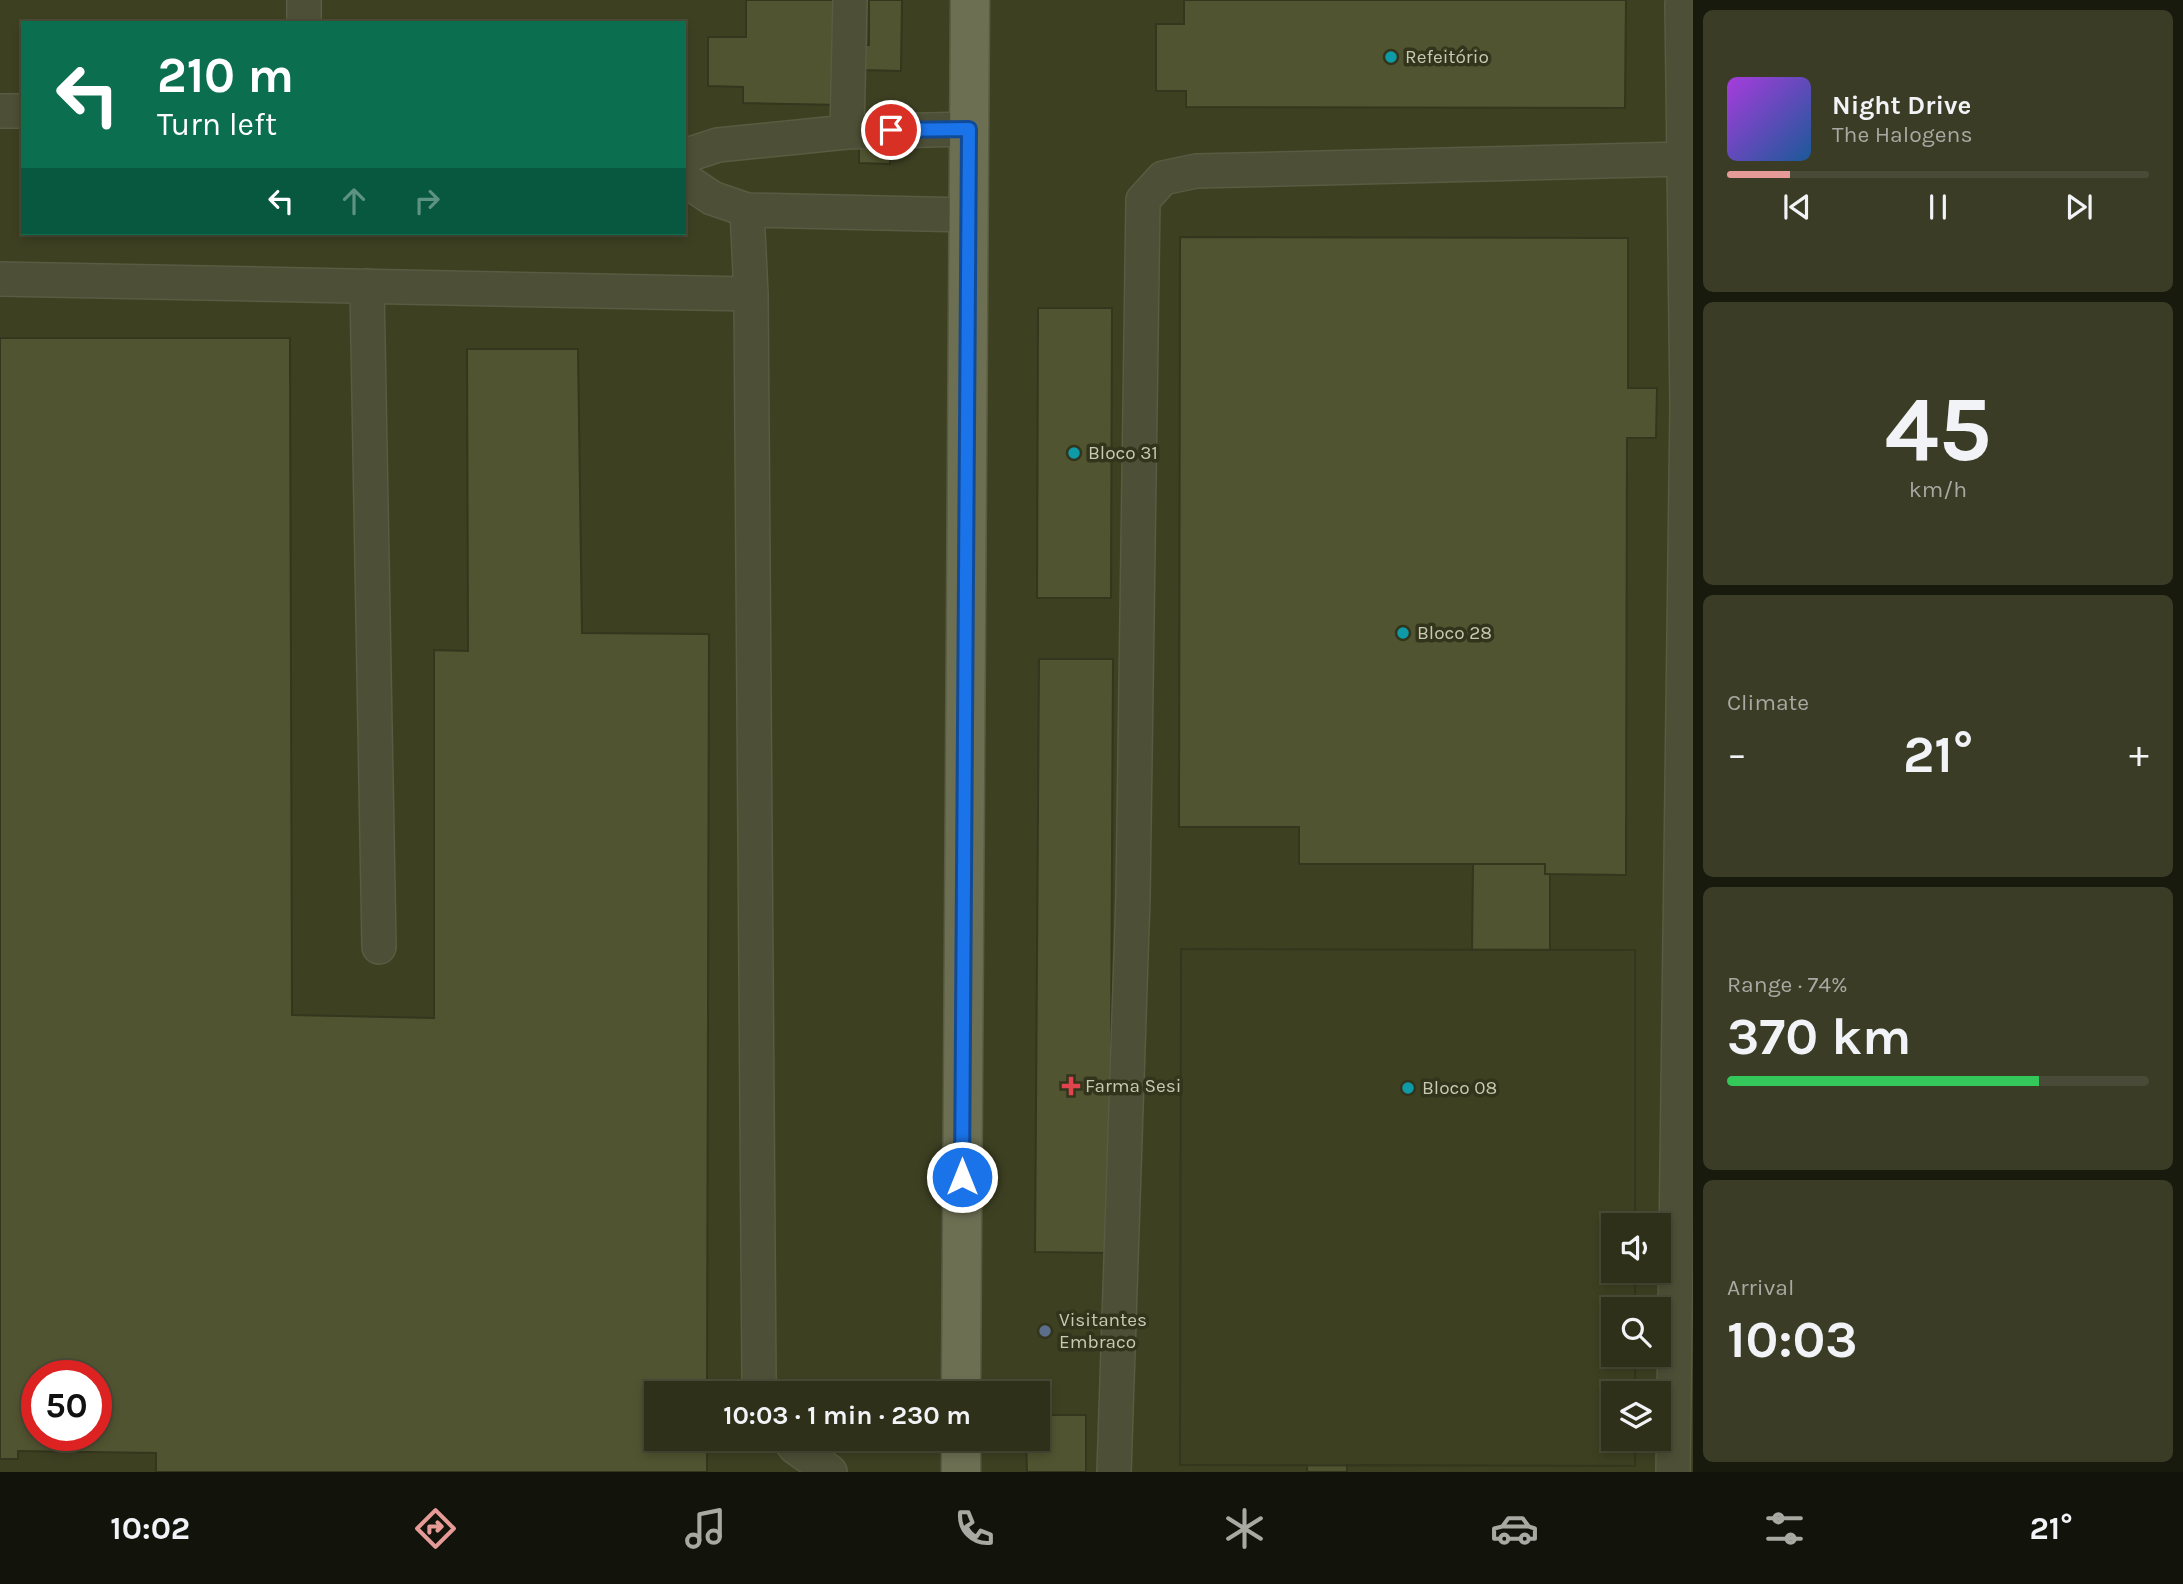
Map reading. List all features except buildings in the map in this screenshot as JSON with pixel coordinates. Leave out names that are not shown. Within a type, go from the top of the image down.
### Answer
[{"type":"main road","points":[[961,1381],[970,0]]},
{"type":"main road","points":[[961,1451],[961,1472]]},
{"type":"lane","points":[[304,0],[304,21]]},
{"type":"lane","points":[[847,132],[850,0]]},
{"type":"lane","points":[[1674,1472],[1690,407],[1682,4]]},
{"type":"lane","points":[[0,111],[21,111]]},
{"type":"lane","points":[[686,155],[718,145],[847,132],[969,129]]},
{"type":"lane","points":[[1114,1472],[1133,896],[1143,200],[1163,178],[1196,171],[1684,159]]},
{"type":"lane","points":[[686,180],[712,198],[747,210],[969,215]]},
{"type":"lane","points":[[747,210],[751,294],[759,1381]]},
{"type":"lane","points":[[0,279],[751,294]]},
{"type":"lane","points":[[368,286],[379,947]]},
{"type":"lane","points":[[801,1451],[830,1472]]},
{"type":"place","name":"Refeitório","points":[[1391,57]]},
{"type":"place","name":"Bloco 31","points":[[1074,453]]},
{"type":"place","name":"Bloco 28","points":[[1403,633]]},
{"type":"place","name":"Farma Sesi","points":[[1071,1086]]},
{"type":"place","name":"Bloco 08","points":[[1408,1088]]},
{"type":"place","name":"Visitantes Embraco","points":[[1045,1331]]},
{"type":"route","points":[[891,130],[969,129],[962,1177]]}]
